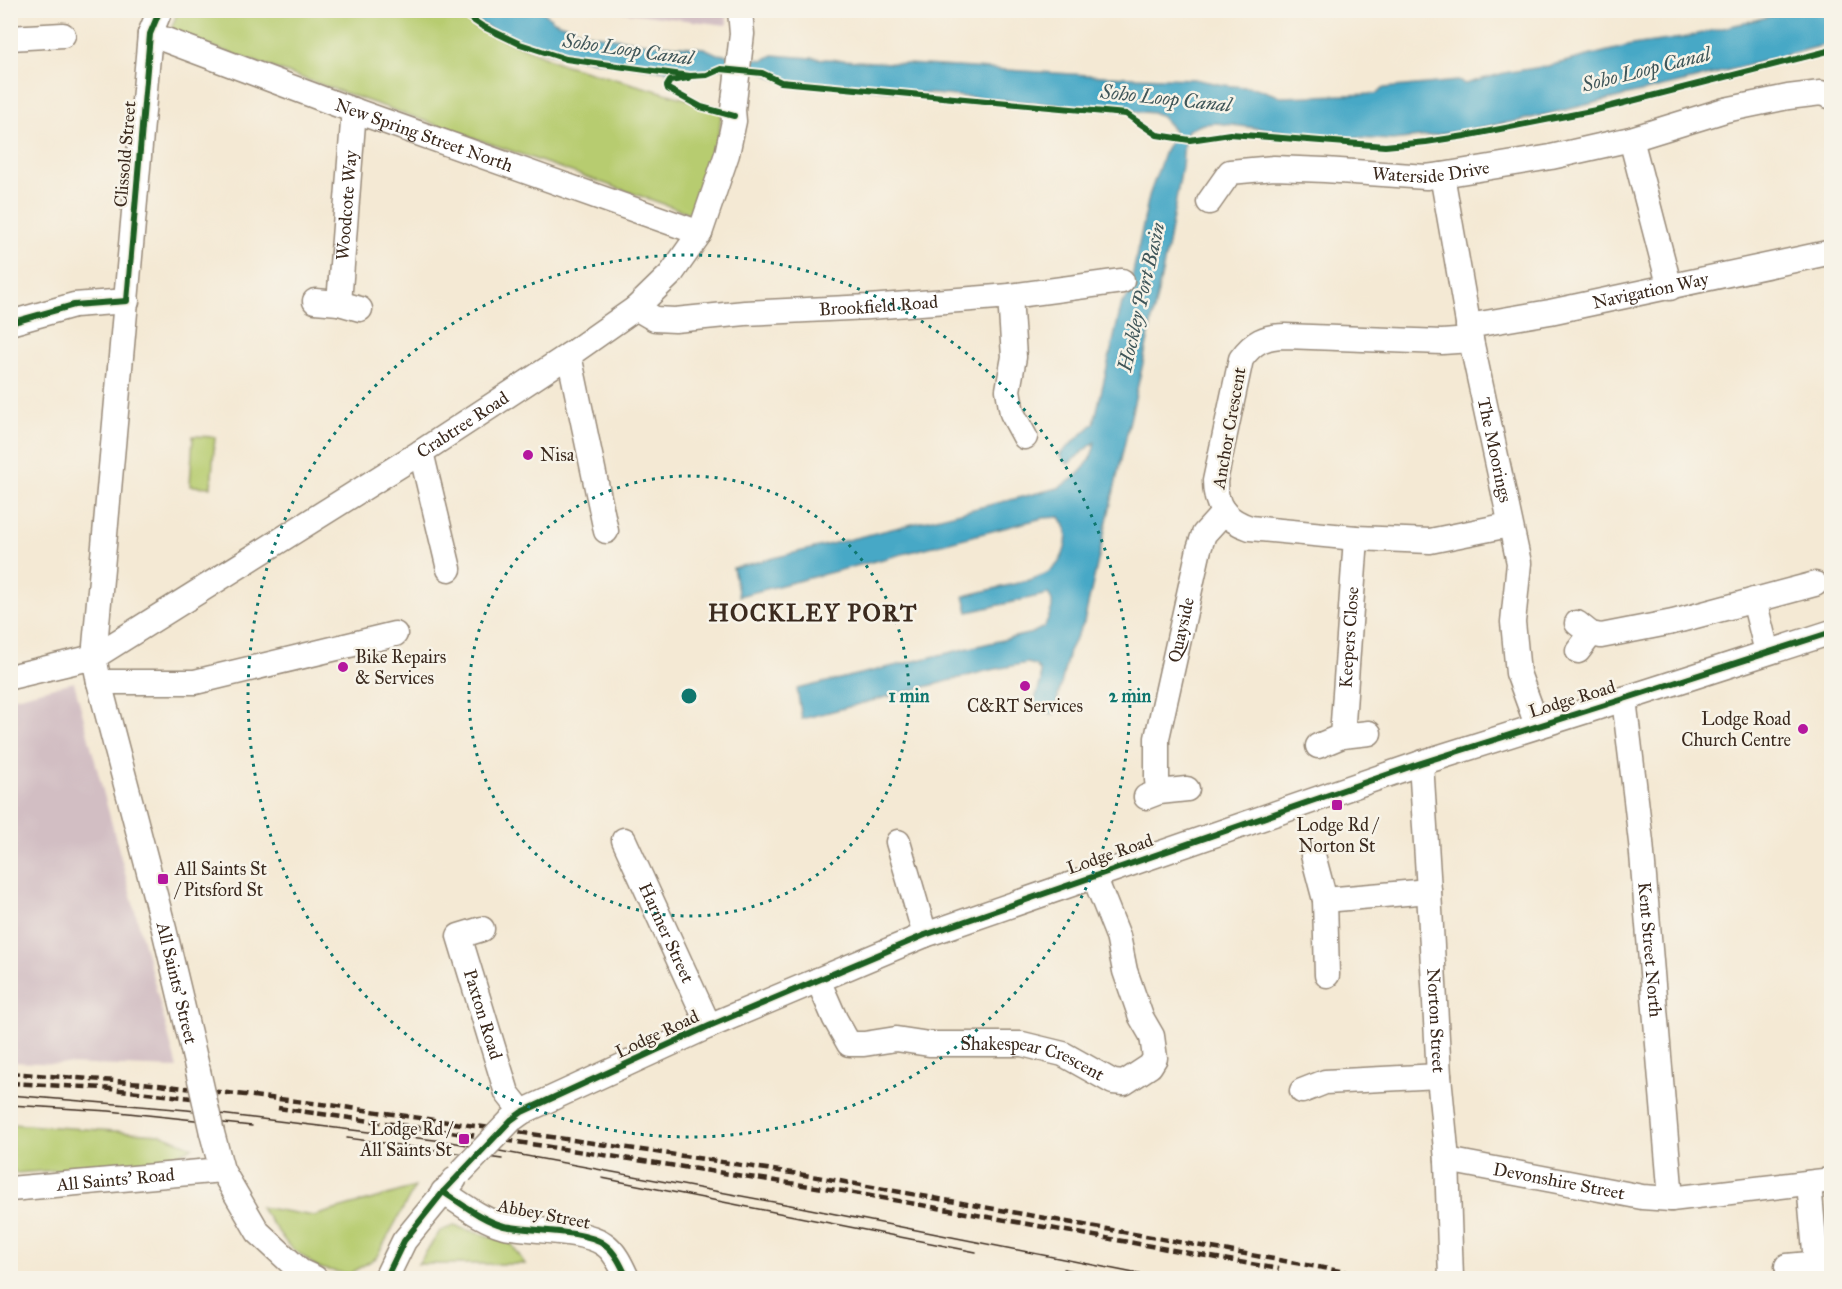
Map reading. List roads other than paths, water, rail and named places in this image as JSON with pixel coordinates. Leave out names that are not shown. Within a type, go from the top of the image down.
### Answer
[{"type":"street","name":"Clissold Street","points":[[94,657],[150,34],[160,10]]},
{"type":"street","name":"Crabtree Road","points":[[10,677],[94,657],[422,452],[636,308],[671,274],[700,233],[727,154],[734,121],[733,110],[742,34],[740,10]]},
{"type":"street","name":"New Spring Street North","points":[[150,34],[354,110],[700,233]]},
{"type":"street","points":[[10,38],[63,35]]},
{"type":"street","name":"Waterside Drive","points":[[1209,202],[1223,164],[1426,177],[1551,158],[1631,139],[1725,110],[1777,99],[1821,93],[1832,97]]},
{"type":"street","name":"Woodcote Way","points":[[338,304],[354,110]]},
{"type":"street","points":[[1631,139],[1670,288]]},
{"type":"street","name":"The Moorings","points":[[1442,175],[1469,333],[1519,563],[1513,622],[1518,673],[1537,725]]},
{"type":"street","name":"Navigation Way","points":[[1469,333],[1550,312],[1832,252]]},
{"type":"street","name":"Brookfield Road","points":[[636,308],[656,319],[675,320],[746,313],[869,307],[1010,296],[1122,281]]},
{"type":"street","points":[[1010,296],[1014,357],[1001,391],[1025,437]]},
{"type":"street","points":[[10,323],[74,305],[127,301]]},
{"type":"street","name":"Anchor Crescent","points":[[1469,333],[1442,342],[1286,336],[1275,336],[1258,341],[1241,359],[1215,482],[1215,495],[1231,520],[1250,528],[1356,538],[1430,541],[1509,525]]},
{"type":"street","points":[[569,355],[606,531]]},
{"type":"street","points":[[422,452],[439,561]]},
{"type":"street","name":"Quayside","points":[[1187,789],[1152,795],[1157,780],[1157,738],[1199,549],[1204,534],[1224,512]]},
{"type":"street","name":"Keepers Close","points":[[1342,736],[1356,538]]},
{"type":"street","points":[[1582,636],[1601,636],[1673,622],[1815,584]]},
{"type":"street","points":[[1754,600],[1767,652]]},
{"type":"street","points":[[1831,632],[1832,639]]},
{"type":"street","name":"Lodge Road","points":[[386,1278],[404,1241],[443,1192],[516,1116],[709,1026],[925,935],[1421,762],[1831,632]]},
{"type":"street","points":[[99,682],[195,682],[395,634]]},
{"type":"street","name":"All Saints' Street","points":[[94,657],[164,929],[222,1170],[258,1232],[300,1271],[315,1278]]},
{"type":"street","name":"Kent Street North","points":[[1624,699],[1641,842],[1671,1199]]},
{"type":"street","points":[[1318,746],[1342,736],[1369,733]]},
{"type":"street","name":"Norton Street","points":[[1421,762],[1439,1076],[1447,1160],[1451,1270]]},
{"type":"street","name":"Harmer Street","points":[[624,840],[709,1026]]},
{"type":"street","points":[[898,842],[925,935]]},
{"type":"street","points":[[1313,855],[1324,900],[1327,975]]},
{"type":"street","name":"Shakespear Crescent","points":[[818,980],[849,1044],[896,1039],[929,1044],[1022,1044],[1063,1054],[1113,1082],[1124,1083],[1149,1066],[1155,1058],[1154,1045],[1152,1036],[1141,1017],[1128,980],[1118,936],[1094,876]]},
{"type":"street","points":[[1324,900],[1430,891]]},
{"type":"street","name":"Paxton Road","points":[[482,929],[459,936],[516,1116]]},
{"type":"street","points":[[1302,1091],[1325,1082],[1439,1076]]},
{"type":"street","name":"Devonshire Street","points":[[1447,1160],[1642,1197],[1671,1199],[1820,1182]]},
{"type":"street","name":"All Saints' Road","points":[[10,1189],[222,1170]]},
{"type":"street","points":[[1787,1266],[1824,1262],[1820,1182]]},
{"type":"street","name":"Abbey Street","points":[[443,1192],[479,1215],[502,1225],[589,1236],[604,1244],[616,1257],[627,1278]]},
{"type":"water","points":[[461,11],[542,11],[554,21],[589,34],[653,44],[704,48],[717,54],[764,60],[773,55],[1104,76],[1194,79],[1256,88],[1281,97],[1375,94],[1384,88],[1458,81],[1465,84],[1504,73],[1548,66],[1632,45],[1682,38],[1792,11],[1831,11],[1832,43],[1687,81],[1518,121],[1429,136],[1392,140],[1320,136],[1216,123],[1203,124],[1188,130],[1184,142],[1182,167],[1168,244],[1143,363],[1084,622],[1069,651],[1054,714],[1032,708],[1041,681],[1040,671],[1035,665],[1027,663],[986,671],[802,719],[797,689],[1032,633],[1044,627],[1052,606],[1048,594],[968,612],[964,596],[1029,580],[1053,569],[1063,554],[1067,539],[1066,529],[1060,517],[1043,518],[739,596],[733,568],[1058,488],[1077,475],[1091,457],[1095,442],[1068,464],[1059,455],[1094,423],[1122,303],[1128,297],[1149,196],[1166,148],[1173,139],[1174,130],[1160,115],[1154,113],[783,81],[762,71],[715,67],[697,75],[577,58],[551,53],[489,28]]},
{"type":"tram line","points":[[10,1095],[187,1110],[451,1142],[790,1205],[1159,1278]]},
{"type":"tram line","points":[[10,1105],[109,1111],[252,1126]]},
{"type":"tram line","points":[[347,1138],[502,1159]]},
{"type":"tram line","points":[[602,1178],[976,1252]]},
{"type":"tram line","points":[[1064,1269],[1111,1278]]},
{"type":"railway","points":[[10,1073],[142,1083],[330,1105],[697,1158],[817,1177],[1379,1278]]},
{"type":"railway","points":[[10,1083],[103,1088],[191,1098]]},
{"type":"railway","points":[[278,1108],[843,1191],[1279,1269]]},
{"type":"place","name":"Nisa","points":[[528,455]]},
{"type":"place","name":"Bike Repairs & Services","points":[[343,667]]},
{"type":"place","name":"C&RT Services","points":[[1025,686]]},
{"type":"place","name":"Lodge Road Church Centre","points":[[1803,729]]},
{"type":"place","name":"Lodge Rd / Norton St","points":[[1337,805]]},
{"type":"place","name":"All Saints St / Pitsford St","points":[[163,879]]},
{"type":"place","name":"Lodge Rd / All Saints St","points":[[464,1139]]},
{"type":"district","name":"HOCKLEY PORT","points":[[813,613]]},
{"type":"water label","name":"Soho Loop Canal","points":[[628,49]]},
{"type":"water label","name":"Soho Loop Canal","points":[[1646,69]]},
{"type":"water label","name":"Soho Loop Canal","points":[[1166,98]]},
{"type":"water label","name":"Hockley Port Basin","points":[[1141,297]]}]
